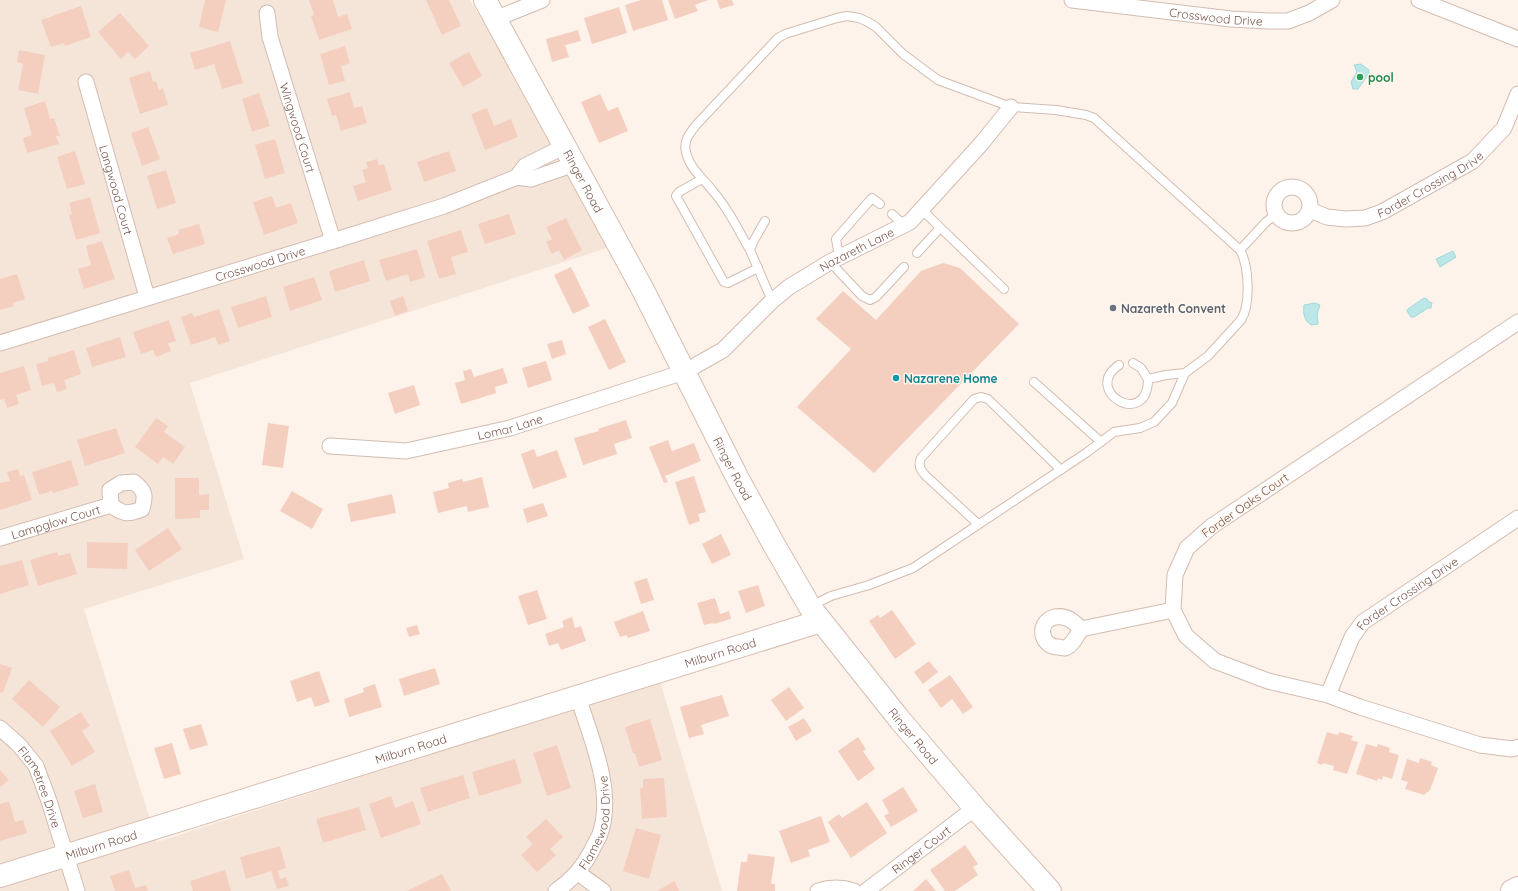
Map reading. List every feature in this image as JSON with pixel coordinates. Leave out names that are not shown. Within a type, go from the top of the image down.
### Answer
[{"type":"street","name":"Ringer Road","points":[[485,0],[642,288],[737,477],[773,543],[816,614],[900,720],[975,808],[1050,891]]},
{"type":"street","points":[[495,19],[542,0]]},
{"type":"street","name":"Crosswood Drive","points":[[1072,0],[1268,22],[1288,21],[1309,13],[1332,0]]},
{"type":"street","points":[[1419,0],[1518,39]]},
{"type":"street","name":"Wingwood Court","points":[[268,13],[270,37],[333,241]]},
{"type":"street","name":"Langwood Court","points":[[86,82],[147,298]]},
{"type":"street","name":"Forder Crossing Drive","points":[[1310,210],[1327,217],[1346,219],[1365,218],[1382,212],[1473,161],[1504,128],[1518,94]]},
{"type":"street","name":"Nazareth Lane","points":[[684,372],[723,350],[772,301],[789,287],[835,259],[910,222],[981,144],[1012,107]]},
{"type":"street","name":"Crosswood Drive","points":[[517,177],[525,166],[570,155]]},
{"type":"street","name":"Crosswood Drive","points":[[0,343],[444,206],[517,177],[531,179],[570,155]]},
{"type":"street","points":[[1288,188],[1300,189],[1305,192],[1310,204],[1310,210],[1304,220],[1293,224],[1282,221],[1276,214],[1274,200],[1282,190],[1288,188]]},
{"type":"street","name":"Forder Oaks Court","points":[[1518,322],[1212,526],[1187,548],[1175,575],[1173,610],[1186,636],[1215,661],[1268,681],[1328,695],[1360,707],[1480,745],[1512,749],[1518,747]]},
{"type":"street","name":"Lomar Lane","points":[[330,446],[406,451],[510,428],[684,372]]},
{"type":"street","name":"Lampglow Court","points":[[0,538],[111,505]]},
{"type":"street","name":"Forder Crossing Drive","points":[[1328,695],[1352,637],[1363,622],[1518,518]]},
{"type":"street","points":[[1081,629],[1173,610]]},
{"type":"street","name":"Milburn Road","points":[[0,876],[578,697],[816,614]]},
{"type":"street","name":"Flamewood Drive","points":[[556,891],[568,883],[578,873],[600,833],[604,812],[605,790],[578,697]]},
{"type":"street","name":"Flametree Drive","points":[[0,728],[19,745],[36,766],[49,801],[76,891]]},
{"type":"street","name":"Ringer Court","points":[[866,891],[975,808]]},
{"type":"street","points":[[578,873],[603,891]]},
{"type":"street","points":[[818,891],[826,888],[846,888],[854,891]]},
{"type":"street","points":[[1512,891],[1518,888]]},
{"type":"lane","points":[[772,301],[750,250],[728,212],[690,163],[686,153],[685,144],[689,134],[696,125],[778,38],[785,34],[847,16],[868,22],[876,27],[917,65],[938,80],[1012,107],[1056,110],[1086,115],[1094,118],[1240,250],[1245,263],[1248,303],[1241,320],[1208,356],[1185,373],[1172,403],[1154,422],[1140,428],[1117,431],[913,568],[869,585],[831,596],[816,614]]},
{"type":"lane","points":[[702,179],[678,192],[676,196],[724,282],[728,284],[758,268]]},
{"type":"lane","points":[[880,204],[872,198],[836,238],[835,259],[862,296],[870,300],[876,297],[904,267]]},
{"type":"lane","points":[[921,209],[1004,289]]},
{"type":"lane","points":[[892,214],[904,225]]},
{"type":"lane","points":[[1240,250],[1266,222],[1276,214]]},
{"type":"lane","points":[[750,250],[765,221]]},
{"type":"lane","points":[[917,253],[940,228]]},
{"type":"lane","points":[[1119,365],[1114,368],[1110,374],[1108,387],[1110,394],[1121,403],[1129,404],[1141,400],[1148,387],[1148,379],[1141,368],[1133,363]]},
{"type":"lane","points":[[1148,379],[1185,373]]},
{"type":"lane","points":[[1034,382],[1101,442]]},
{"type":"lane","points":[[978,524],[926,476],[921,470],[919,464],[921,458],[974,400],[981,397],[988,399],[1061,470]]},
{"type":"shaded area","points":[[0,0],[470,0],[497,46],[607,248],[190,383],[244,559],[84,609],[157,842],[660,681],[722,891],[0,891]]},
{"type":"water","name":"pool","points":[[1361,64],[1369,70],[1369,73],[1358,89],[1353,89],[1351,82],[1357,72],[1354,65]]},
{"type":"water","points":[[1453,251],[1456,257],[1440,267],[1436,259]]},
{"type":"water","points":[[1424,298],[1432,303],[1431,308],[1428,308],[1414,317],[1411,317],[1407,311],[1408,309]]},
{"type":"water","points":[[1315,303],[1320,305],[1317,314],[1318,324],[1311,325],[1304,316],[1304,305]]},
{"type":"building","points":[[205,0],[226,0],[218,32],[199,27]]},
{"type":"building","points":[[309,0],[333,0],[338,17],[347,14],[352,29],[319,40],[311,16],[314,15]]},
{"type":"building","points":[[426,0],[449,0],[461,26],[442,35]]},
{"type":"building","points":[[641,0],[662,0],[668,20],[633,31],[625,5]]},
{"type":"building","points":[[668,0],[708,0],[695,5],[698,11],[675,19]]},
{"type":"building","points":[[717,0],[732,0],[734,5],[720,9]]},
{"type":"building","points":[[81,6],[91,37],[65,46],[64,43],[51,47],[41,20]]},
{"type":"building","points":[[619,7],[627,33],[592,44],[584,18]]},
{"type":"building","points":[[120,13],[149,46],[135,59],[128,52],[121,59],[98,32]]},
{"type":"building","points":[[578,30],[581,41],[565,45],[569,57],[552,62],[546,39]]},
{"type":"building","points":[[230,41],[243,83],[222,89],[214,64],[195,70],[190,53]]},
{"type":"building","points":[[345,46],[350,63],[341,66],[345,81],[329,85],[320,54]]},
{"type":"building","points":[[19,50],[45,55],[38,94],[18,90],[23,64],[17,62]]},
{"type":"building","points":[[469,52],[482,76],[463,87],[449,63]]},
{"type":"building","points":[[150,71],[153,82],[156,81],[159,90],[163,88],[168,105],[140,114],[129,78]]},
{"type":"building","points":[[350,92],[354,108],[362,106],[367,123],[341,131],[336,115],[332,116],[327,99]]},
{"type":"building","points":[[259,93],[270,126],[252,132],[242,99]]},
{"type":"building","points":[[600,94],[608,111],[618,107],[628,131],[599,143],[581,102]]},
{"type":"building","points":[[45,101],[50,119],[54,118],[60,136],[56,136],[59,144],[27,153],[23,138],[32,135],[24,108]]},
{"type":"building","points":[[487,108],[494,126],[511,119],[518,137],[485,150],[471,114]]},
{"type":"building","points":[[148,127],[160,159],[142,166],[131,133]]},
{"type":"building","points":[[275,139],[285,173],[265,179],[255,145]]},
{"type":"building","points":[[75,151],[85,184],[67,189],[57,157]]},
{"type":"building","points":[[449,151],[456,171],[424,182],[417,162]]},
{"type":"building","points":[[377,159],[379,165],[384,164],[392,190],[358,201],[353,186],[366,182],[362,170],[368,168],[366,162]]},
{"type":"building","points":[[166,170],[176,203],[157,209],[147,176]]},
{"type":"building","points":[[272,196],[276,208],[291,203],[298,223],[264,235],[253,202]]},
{"type":"building","points":[[90,197],[100,233],[76,240],[69,215],[72,214],[69,203]]},
{"type":"building","points":[[509,214],[516,234],[485,244],[478,224]]},
{"type":"building","points":[[566,218],[582,250],[564,260],[559,250],[552,254],[546,242],[552,239],[546,227]]},
{"type":"building","points":[[199,224],[205,244],[173,254],[167,238],[179,234],[178,230]]},
{"type":"building","points":[[461,230],[468,252],[451,257],[456,274],[439,279],[427,241]]},
{"type":"building","points":[[102,241],[115,279],[84,289],[78,269],[91,265],[86,246]]},
{"type":"building","points":[[417,249],[425,277],[410,282],[408,274],[386,281],[379,260]]},
{"type":"building","points":[[364,260],[370,281],[335,292],[329,271]]},
{"type":"building","name":"Nazarene Home","points":[[943,263],[960,268],[1019,324],[874,473],[797,407],[851,349],[816,319],[843,291],[876,320],[921,271]]},
{"type":"building","points":[[571,267],[590,306],[573,314],[554,275]]},
{"type":"building","points":[[17,274],[25,299],[13,303],[14,306],[0,310],[0,279]]},
{"type":"building","points":[[314,277],[322,300],[290,311],[283,287]]},
{"type":"building","points":[[266,296],[272,317],[238,328],[231,307]]},
{"type":"building","points":[[403,296],[408,311],[395,316],[390,301]]},
{"type":"building","points":[[219,309],[230,341],[218,345],[215,337],[191,345],[181,317],[192,313],[194,317]]},
{"type":"building","points":[[605,319],[626,362],[609,370],[588,327]]},
{"type":"building","points":[[169,320],[176,341],[168,343],[171,351],[156,357],[153,350],[141,354],[133,332]]},
{"type":"building","points":[[120,337],[126,357],[92,367],[86,348]]},
{"type":"building","points":[[562,340],[566,354],[552,359],[547,344]]},
{"type":"building","points":[[74,350],[81,374],[64,380],[67,389],[57,392],[54,383],[42,386],[36,364],[48,361],[48,358]]},
{"type":"building","points":[[546,361],[552,380],[528,388],[522,368]]},
{"type":"building","points":[[24,366],[31,390],[16,395],[19,404],[7,408],[4,399],[0,400],[0,373]]},
{"type":"building","points":[[503,368],[508,383],[495,387],[496,393],[461,404],[455,383],[465,380],[463,371],[471,369],[474,377]]},
{"type":"building","points":[[414,385],[420,405],[395,414],[388,393]]},
{"type":"building","points":[[156,418],[168,426],[164,432],[185,447],[173,464],[163,457],[158,464],[135,447]]},
{"type":"building","points":[[626,420],[632,438],[614,444],[617,454],[583,465],[574,438],[599,431],[598,429]]},
{"type":"building","points":[[268,423],[289,426],[283,468],[262,465]]},
{"type":"building","points":[[116,428],[125,453],[85,466],[77,440]]},
{"type":"building","points":[[668,440],[672,451],[694,443],[701,461],[665,476],[668,482],[664,483],[649,447]]},
{"type":"building","points":[[534,449],[537,457],[557,450],[567,477],[533,489],[521,454]]},
{"type":"building","points":[[71,460],[79,485],[53,493],[52,491],[39,495],[32,472]]},
{"type":"building","points":[[18,469],[20,476],[24,475],[32,500],[0,510],[0,483],[10,481],[7,472]]},
{"type":"building","points":[[694,476],[706,512],[698,514],[700,521],[689,525],[675,482]]},
{"type":"building","points":[[482,477],[489,507],[468,512],[467,506],[438,513],[433,492],[449,488],[448,483],[462,479],[463,482]]},
{"type":"building","points":[[175,478],[199,478],[199,495],[209,494],[209,510],[200,510],[200,518],[175,519]]},
{"type":"building","points":[[292,491],[323,509],[312,529],[280,511]]},
{"type":"building","points":[[392,494],[396,513],[351,522],[347,504]]},
{"type":"building","points":[[543,503],[548,516],[527,523],[523,509]]},
{"type":"building","points":[[168,528],[182,549],[149,571],[135,550]]},
{"type":"building","points":[[721,534],[731,555],[712,564],[702,544]]},
{"type":"building","points":[[87,542],[128,543],[127,569],[87,568]]},
{"type":"building","points":[[57,552],[59,556],[70,553],[77,574],[38,586],[30,560]]},
{"type":"building","points":[[22,560],[29,585],[0,594],[0,566]]},
{"type":"building","points":[[647,578],[654,600],[641,604],[634,582]]},
{"type":"building","points":[[758,585],[765,606],[746,613],[738,591]]},
{"type":"building","points":[[537,590],[547,619],[528,625],[518,596]]},
{"type":"building","points":[[715,598],[720,614],[729,611],[731,619],[704,625],[697,603]]},
{"type":"building","points":[[892,610],[916,644],[895,659],[869,621],[878,615],[880,618]]},
{"type":"building","points":[[643,611],[650,631],[628,638],[626,635],[620,637],[614,622]]},
{"type":"building","points":[[572,617],[575,628],[581,626],[586,641],[561,650],[558,643],[549,646],[545,634],[564,627],[562,621]]},
{"type":"building","points":[[417,625],[420,634],[409,637],[406,628]]},
{"type":"building","points":[[929,661],[938,672],[923,684],[914,672]]},
{"type":"building","points":[[0,664],[12,668],[3,693],[0,692]]},
{"type":"building","points":[[435,668],[440,684],[404,696],[399,679]]},
{"type":"building","points":[[319,671],[330,702],[315,707],[311,697],[297,702],[290,681]]},
{"type":"building","points":[[950,675],[973,707],[963,714],[952,699],[941,708],[928,690]]},
{"type":"building","points":[[29,680],[60,707],[43,727],[12,699]]},
{"type":"building","points":[[375,684],[382,707],[349,717],[344,699],[364,692],[363,688]]},
{"type":"building","points":[[789,687],[804,708],[786,721],[771,700]]},
{"type":"building","points":[[722,695],[729,716],[701,725],[704,734],[689,738],[680,707]]},
{"type":"building","points":[[81,712],[90,726],[82,731],[95,752],[72,766],[50,731]]},
{"type":"building","points":[[804,718],[812,731],[796,741],[788,727]]},
{"type":"building","points":[[650,719],[662,760],[639,767],[625,727]]},
{"type":"building","points":[[201,724],[208,745],[190,750],[183,729]]},
{"type":"building","points":[[1327,732],[1338,735],[1339,732],[1353,736],[1351,740],[1358,742],[1347,774],[1333,770],[1334,766],[1317,763]]},
{"type":"building","points":[[858,737],[866,749],[863,751],[875,769],[858,781],[838,751]]},
{"type":"building","points":[[172,743],[181,774],[164,779],[154,748]]},
{"type":"building","points":[[1366,744],[1377,747],[1378,744],[1390,748],[1389,752],[1399,755],[1392,779],[1383,776],[1382,780],[1378,778],[1377,781],[1356,774]]},
{"type":"building","points":[[557,745],[571,788],[547,796],[533,753]]},
{"type":"building","points":[[1420,758],[1432,762],[1431,765],[1438,768],[1430,790],[1424,795],[1405,789],[1408,782],[1401,780],[1407,759],[1419,763]]},
{"type":"building","points":[[515,759],[522,783],[479,796],[472,772]]},
{"type":"building","points":[[0,770],[9,780],[0,787]]},
{"type":"building","points":[[463,775],[470,798],[428,812],[420,788]]},
{"type":"building","points":[[664,778],[667,817],[642,819],[640,788],[643,788],[643,779]]},
{"type":"building","points":[[95,784],[103,812],[83,818],[74,791]]},
{"type":"building","points":[[903,787],[918,811],[891,827],[884,816],[889,813],[882,800]]},
{"type":"building","points":[[391,796],[395,808],[413,801],[421,824],[381,838],[369,804]]},
{"type":"building","points":[[9,801],[15,822],[23,820],[27,833],[0,841],[0,804]]},
{"type":"building","points":[[867,802],[887,833],[851,858],[828,822],[839,814],[842,818]]},
{"type":"building","points":[[359,807],[366,830],[323,843],[316,819]]},
{"type":"building","points":[[821,816],[830,842],[808,850],[810,856],[791,863],[779,831]]},
{"type":"building","points":[[546,819],[563,837],[550,849],[556,855],[537,872],[521,855],[533,844],[526,837]]},
{"type":"building","points":[[636,828],[661,835],[649,879],[623,871]]},
{"type":"building","points":[[965,845],[978,864],[973,867],[978,875],[955,891],[945,891],[930,870]]},
{"type":"building","points":[[280,846],[286,868],[278,871],[280,879],[286,877],[289,886],[277,889],[271,871],[246,879],[240,857]]},
{"type":"building","points":[[748,854],[775,857],[771,884],[775,884],[775,891],[737,891],[741,862],[747,862]]},
{"type":"building","points":[[129,870],[135,888],[146,885],[148,891],[115,891],[110,876]]},
{"type":"building","points":[[225,870],[231,891],[193,891],[190,881]]},
{"type":"building","points":[[442,874],[451,891],[407,891]]},
{"type":"building","points":[[926,879],[936,891],[913,891]]},
{"type":"building","points":[[674,881],[680,891],[657,891]]},
{"type":"place","name":"pool","points":[[1360,77]]},
{"type":"place","name":"Nazareth Convent","points":[[1113,308]]},
{"type":"place","name":"Nazarene Home","points":[[896,378]]}]
